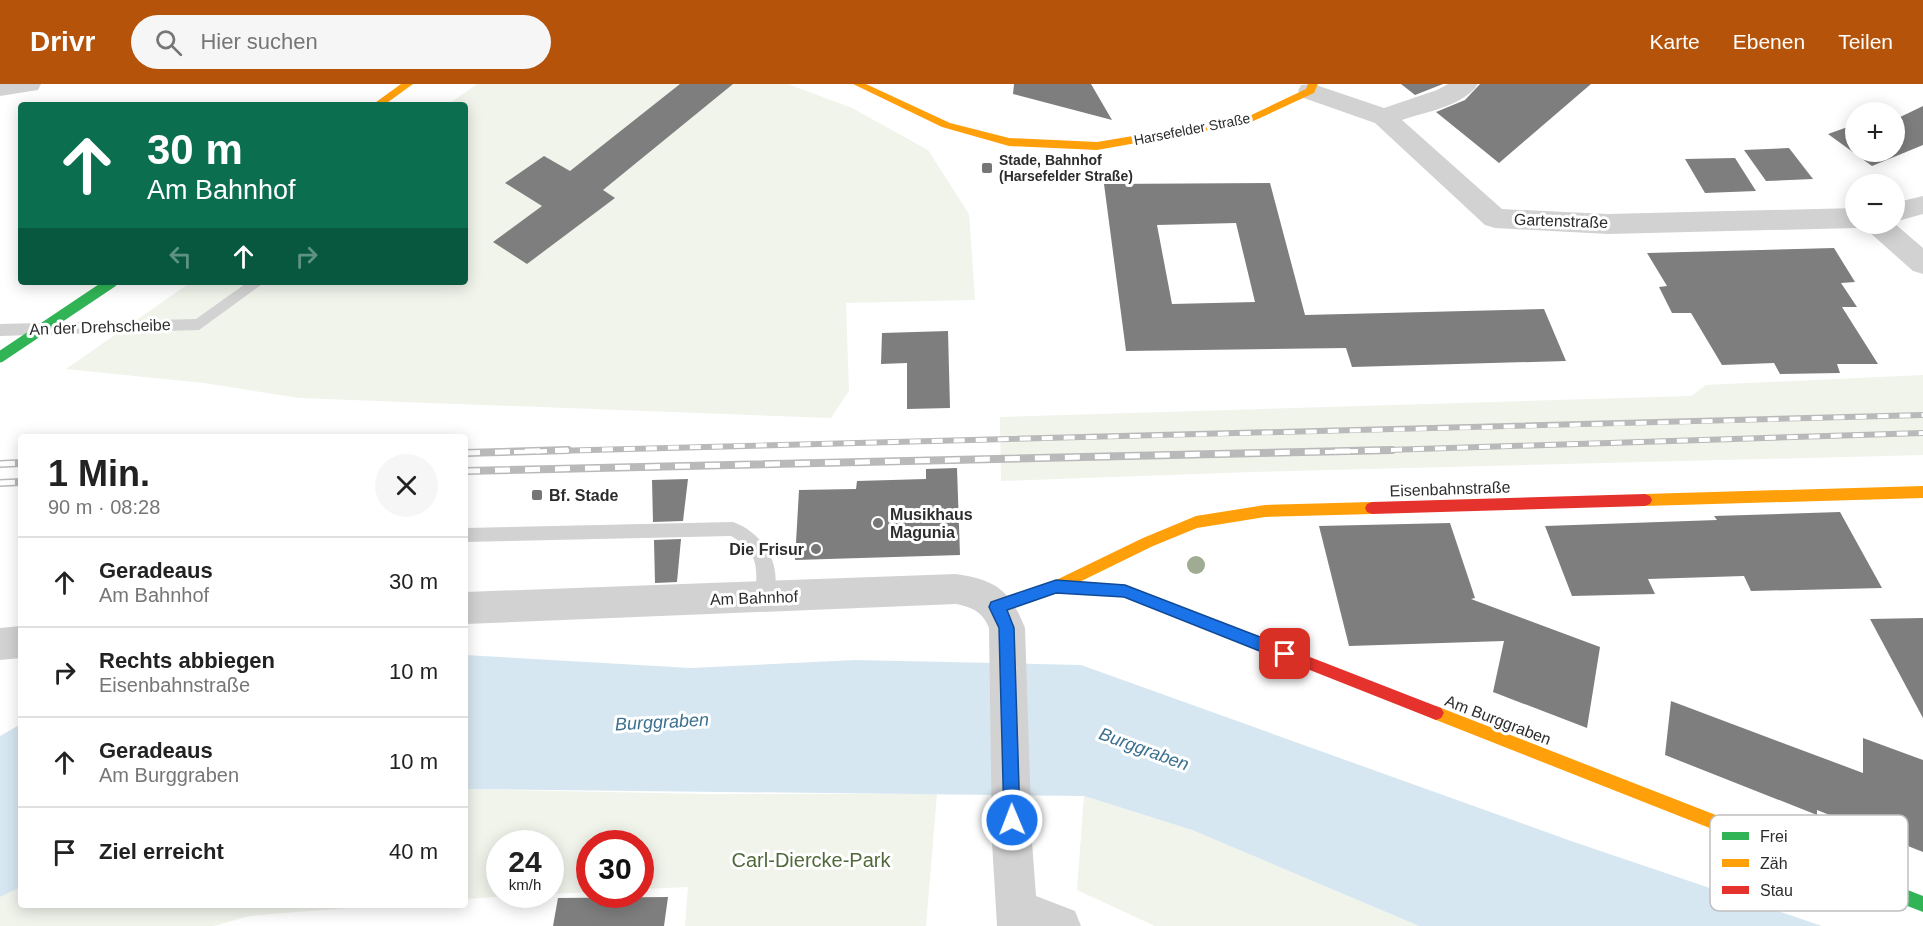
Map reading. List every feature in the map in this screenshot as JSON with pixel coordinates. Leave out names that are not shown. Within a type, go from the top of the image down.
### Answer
[{"type":"street","points":[[0,88],[29,84]]},
{"type":"street","points":[[381,102],[408,84]]},
{"type":"street","name":"Harsefelder Straße","points":[[858,84],[946,126],[1008,142],[1097,146],[1249,120],[1312,87]]},
{"type":"street","points":[[1384,117],[1446,96],[1466,84]]},
{"type":"street","name":"Gartenstraße","points":[[1312,87],[1384,117],[1495,218],[1608,224],[1845,218]]},
{"type":"street","points":[[1905,210],[1923,205]]},
{"type":"street","points":[[1889,234],[1923,264]]},
{"type":"street","points":[[0,357],[108,285]]},
{"type":"street","name":"Eisenbahnstraße","points":[[997,607],[1056,587],[1148,542],[1196,522],[1265,511],[1923,492]]},
{"type":"street","name":"Am Burggraben","points":[[1056,587],[1125,591],[1710,820]]},
{"type":"street","name":"Am Bahnhof","points":[[468,608],[956,589],[976,592],[990,599],[997,607]]},
{"type":"street","points":[[997,607],[1007,628],[1012,842],[1018,917],[1060,926]]},
{"type":"street","points":[[0,644],[18,642]]},
{"type":"street","name":"Am Burggraben","points":[[1908,898],[1923,904]]},
{"type":"lane","name":"An der Drehscheibe","points":[[0,330],[199,324],[254,285]]},
{"type":"lane","points":[[468,536],[733,529],[749,536],[767,565],[764,598]]},
{"type":"green space","points":[[477,84],[788,84],[852,108],[928,150],[969,214],[975,300],[846,303],[849,391],[831,418],[299,398],[204,383],[66,369],[187,285],[468,285],[468,102],[451,102]]},
{"type":"green space","points":[[1923,375],[1923,455],[1251,472],[1001,481],[1000,417],[1691,396],[1706,385]]},
{"type":"green space","name":"Carl-Diercke-Park","points":[[468,789],[706,794],[937,794],[926,926],[685,926],[688,887],[654,888],[654,830],[576,830],[576,893],[564,893],[564,830],[486,830],[486,898],[468,899]]},
{"type":"green space","points":[[1084,796],[1192,830],[1419,926],[1155,926],[1077,890]]},
{"type":"green space","points":[[18,888],[18,908],[347,908],[249,916],[214,926],[0,926],[0,897]]},
{"type":"water","name":"Burggraben","points":[[468,655],[691,668],[855,660],[1081,665],[1571,841],[1710,888],[1710,911],[1778,911],[1822,926],[1419,926],[1192,830],[1084,796],[468,789]]},
{"type":"water","points":[[18,726],[18,888],[0,897],[0,736]]},
{"type":"building","points":[[680,84],[733,84],[603,190],[615,198],[527,264],[493,242],[542,206],[505,183],[544,156],[570,171]]},
{"type":"building","points":[[1014,84],[1091,84],[1112,120],[1013,94]]},
{"type":"building","points":[[1401,84],[1443,84],[1415,95]]},
{"type":"building","points":[[1480,84],[1591,84],[1499,163],[1436,112],[1465,100]]},
{"type":"building","points":[[1923,106],[1923,145],[1905,152],[1905,115]]},
{"type":"building","points":[[1845,128],[1845,146],[1828,134]]},
{"type":"building","points":[[1789,148],[1813,179],[1766,181],[1744,150]]},
{"type":"building","points":[[1735,158],[1756,191],[1705,193],[1685,159]]},
{"type":"building","points":[[1866,162],[1882,162],[1872,166]]},
{"type":"building","points":[[1270,183],[1305,315],[1544,309],[1566,361],[1352,367],[1346,348],[1126,351],[1104,184]],"holes":[[[1236,223],[1255,302],[1172,304],[1157,225]]]},
{"type":"building","points":[[1834,248],[1855,282],[1841,283],[1857,307],[1842,307],[1878,364],[1837,364],[1840,373],[1780,374],[1774,363],[1722,365],[1691,313],[1672,313],[1659,287],[1667,286],[1647,253]]},
{"type":"building","points":[[948,331],[950,408],[907,409],[907,363],[881,364],[882,333]]},
{"type":"building","name":"Musikhaus Magunia","points":[[957,468],[960,555],[795,560],[799,490],[856,489],[857,481],[926,479],[926,469]]},
{"type":"building","points":[[688,479],[683,521],[653,522],[652,480]]},
{"type":"building","points":[[1840,512],[1882,588],[1751,591],[1744,576],[1648,579],[1655,594],[1572,596],[1545,526],[1717,520],[1714,516]]},
{"type":"building","points":[[1450,523],[1475,598],[1471,599],[1600,647],[1587,728],[1493,692],[1504,641],[1349,646],[1319,526]]},
{"type":"building","points":[[681,539],[677,582],[655,583],[654,540]]},
{"type":"building","points":[[1923,618],[1923,718],[1870,619]]},
{"type":"building","points":[[1671,701],[1863,773],[1863,738],[1923,760],[1923,852],[1908,846],[1908,815],[1830,815],[1817,810],[1817,815],[1665,755]]},
{"type":"building","points":[[654,897],[668,897],[664,926],[553,926],[556,908],[564,908],[564,898],[576,898],[576,908],[654,908]]},
{"type":"railway","points":[[514,452],[1923,415]]},
{"type":"railway","points":[[1378,450],[1923,433]]},
{"type":"railway","points":[[468,453],[568,450]]},
{"type":"railway","points":[[468,471],[1378,450]]},
{"type":"railway","points":[[1325,452],[1378,450]]},
{"type":"railway","points":[[1378,450],[1392,450]]},
{"type":"railway","points":[[0,464],[18,463]]},
{"type":"railway","points":[[0,483],[18,482]]},
{"type":"traffic: fast","points":[[0,357],[108,285]]},
{"type":"traffic: fast","points":[[1908,898],[1923,904]]},
{"type":"traffic: slow","points":[[381,102],[408,84]]},
{"type":"traffic: slow","points":[[858,84],[946,125],[1009,142],[1097,146],[1249,120],[1310,91],[1313,84]]},
{"type":"traffic: slow","points":[[1645,500],[1923,492]]},
{"type":"traffic: slow","points":[[997,607],[1056,587],[1148,542],[1196,522],[1265,511],[1372,508]]},
{"type":"traffic: slow","points":[[1436,713],[1710,820]]},
{"type":"traffic: jam","points":[[1372,508],[1645,500]]},
{"type":"traffic: jam","points":[[1058,587],[1125,591],[1436,713]]},
{"type":"place","name":"Stade, Bahnhof (Harsefelder Straße)","points":[[987,168]]},
{"type":"place","name":"Bf. Stade","points":[[537,495]]},
{"type":"place","name":"Musikhaus Magunia","points":[[878,523]]},
{"type":"place","name":"Die Frisur","points":[[816,549]]},
{"type":"route","points":[[1012,820],[1007,628],[997,607],[1056,587],[1125,591],[1285,654]]}]
